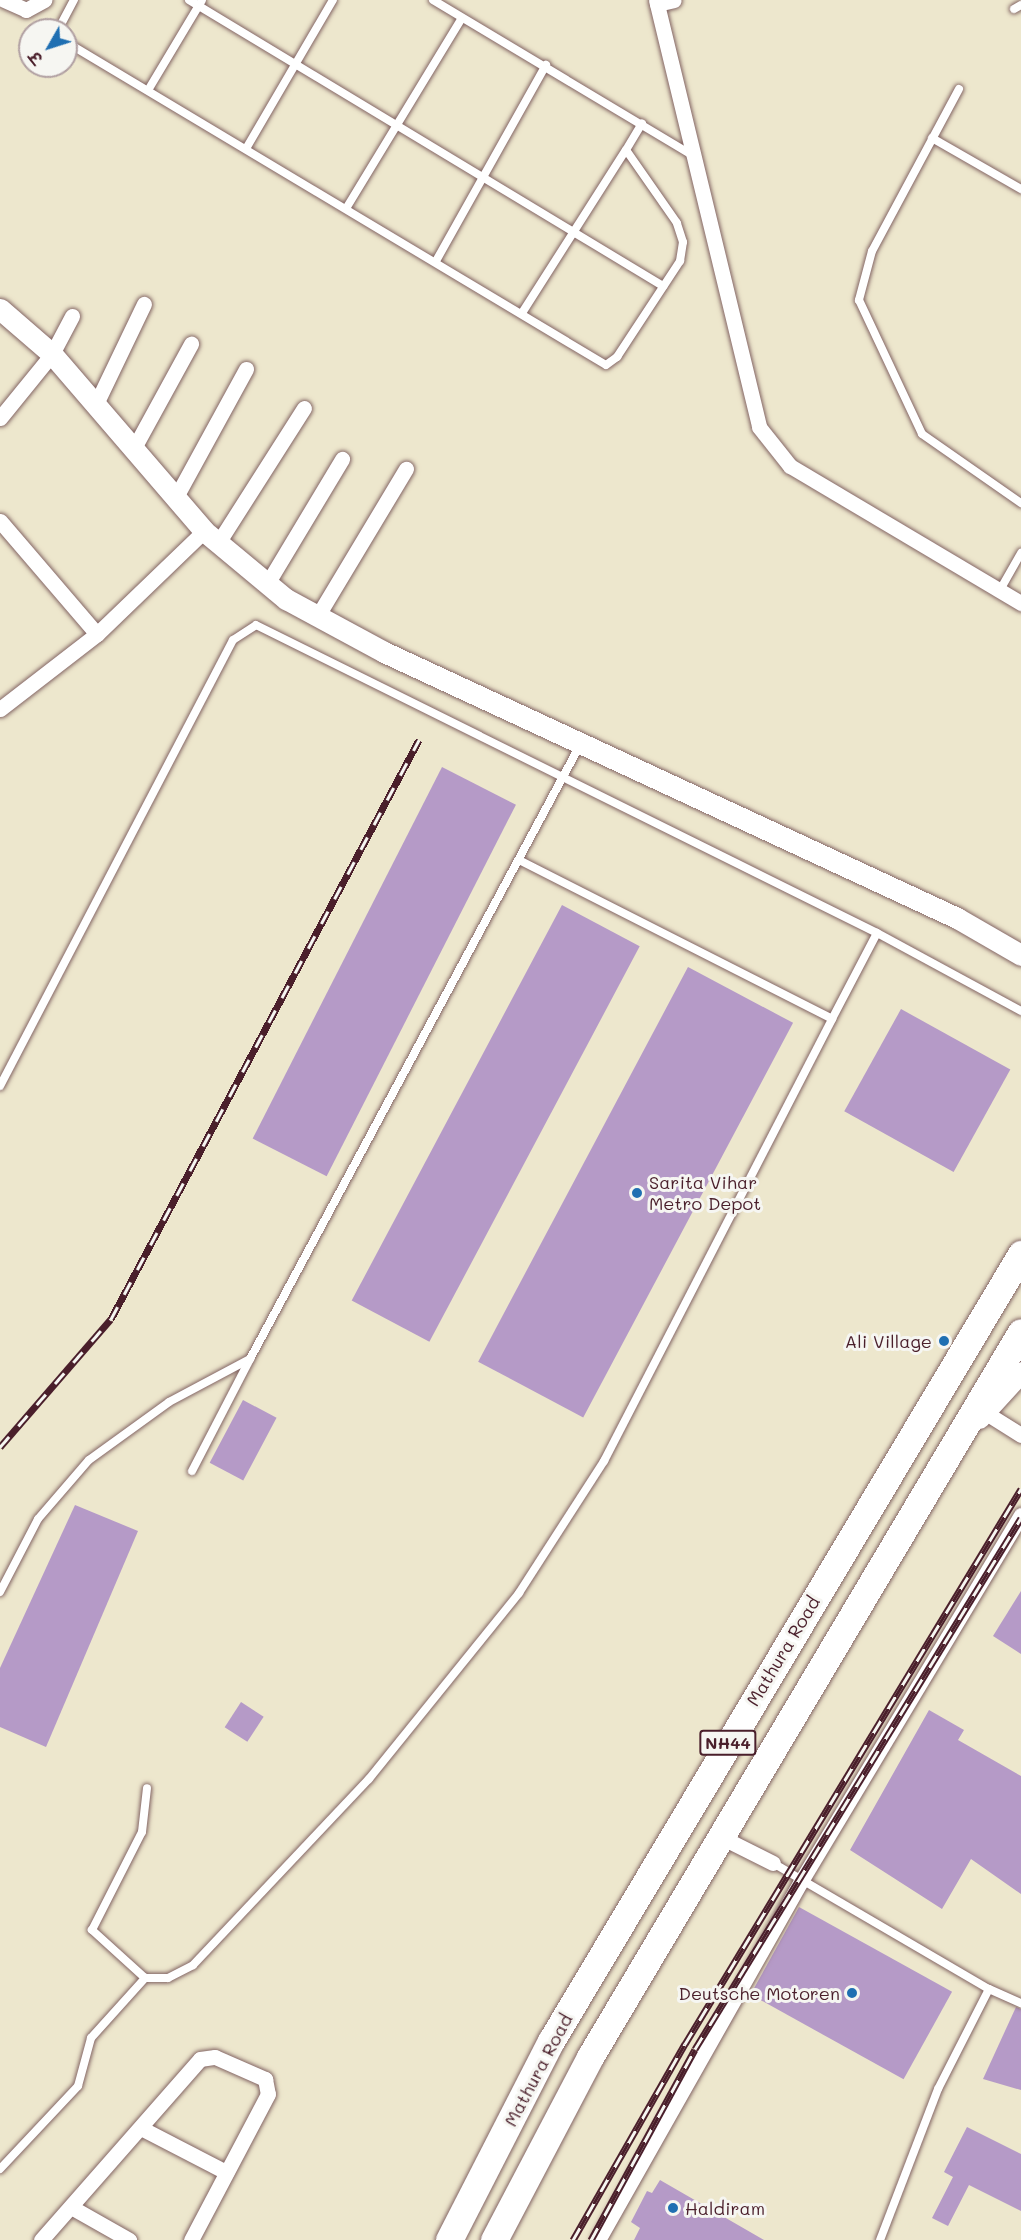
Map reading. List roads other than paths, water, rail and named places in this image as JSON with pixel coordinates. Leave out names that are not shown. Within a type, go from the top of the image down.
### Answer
[{"type":"highway","name":"Mathura Road","points":[[449,2240],[551,2041],[1021,1254]]},
{"type":"highway","name":"NH44","points":[[494,2240],[590,2057],[950,1450],[980,1409],[1021,1332]]},
{"type":"street","points":[[4,0],[26,10],[44,0]]},
{"type":"street","points":[[674,0],[657,2],[759,427],[770,445],[790,466],[1021,603]]},
{"type":"street","points":[[96,404],[144,304]]},
{"type":"street","points":[[0,309],[52,354],[211,537],[267,584],[317,617],[580,744],[957,918],[1021,955]]},
{"type":"street","points":[[0,418],[52,354],[72,316]]},
{"type":"street","points":[[134,448],[192,344]]},
{"type":"street","points":[[176,497],[246,369]]},
{"type":"street","points":[[0,708],[97,634],[211,537],[304,408]]},
{"type":"street","points":[[267,584],[342,459]]},
{"type":"street","points":[[317,617],[406,469]]},
{"type":"street","points":[[0,521],[97,634]]},
{"type":"street","points":[[1021,1372],[980,1409],[1021,1435]]},
{"type":"street","points":[[598,2240],[801,1881],[1021,1515]]},
{"type":"street","points":[[721,1837],[773,1863]]},
{"type":"street","points":[[41,2240],[200,2059],[215,2057],[265,2079],[268,2094],[192,2240]]},
{"type":"street","points":[[141,2128],[226,2172]]},
{"type":"street","points":[[70,2207],[129,2240]]},
{"type":"lane","points":[[64,18],[74,0]]},
{"type":"lane","points":[[189,0],[200,3],[297,64],[486,175],[663,286]]},
{"type":"lane","points":[[247,147],[333,0]]},
{"type":"lane","points":[[433,0],[546,65],[696,158]]},
{"type":"lane","points":[[150,87],[200,3]]},
{"type":"lane","points":[[347,207],[462,18]]},
{"type":"lane","points":[[78,48],[150,87],[606,364],[680,261],[683,242],[677,223],[626,150]]},
{"type":"lane","points":[[435,261],[486,175],[546,65]]},
{"type":"lane","points":[[959,89],[872,251],[859,290],[861,311],[922,434],[1021,503]]},
{"type":"lane","points":[[522,313],[642,123]]},
{"type":"lane","points":[[932,138],[1021,189]]},
{"type":"lane","points":[[1000,590],[1021,553]]},
{"type":"lane","points":[[0,1086],[233,640],[247,626],[266,628],[563,779],[877,933],[1021,1011]]},
{"type":"lane","points":[[192,1471],[250,1359],[521,861],[580,744]]},
{"type":"lane","points":[[521,861],[832,1019]]},
{"type":"lane","points":[[147,1788],[142,1832],[92,1930],[145,1978],[168,1978],[193,1965],[369,1779],[519,1593],[604,1461],[877,933]]},
{"type":"lane","points":[[0,1592],[39,1519],[89,1460],[169,1402],[250,1359]]},
{"type":"lane","points":[[773,1863],[989,1989],[1021,2003]]},
{"type":"lane","points":[[0,2169],[78,2086],[91,2038],[145,1978]]},
{"type":"lane","points":[[880,2240],[938,2089],[989,1989]]},
{"type":"railway","points":[[0,1447],[111,1319],[419,740]]},
{"type":"railway","points":[[573,2240],[685,2044],[1021,1489]]},
{"type":"railway","points":[[591,2240],[695,2049],[1021,1518]]},
{"type":"place","name":"Sarita Vihar Metro Depot","points":[[637,1193]]},
{"type":"place","name":"Ali Village","points":[[944,1341]]},
{"type":"place","name":"Deutsche Motoren","points":[[852,1993]]},
{"type":"place","name":"Haldiram","points":[[673,2208]]}]
